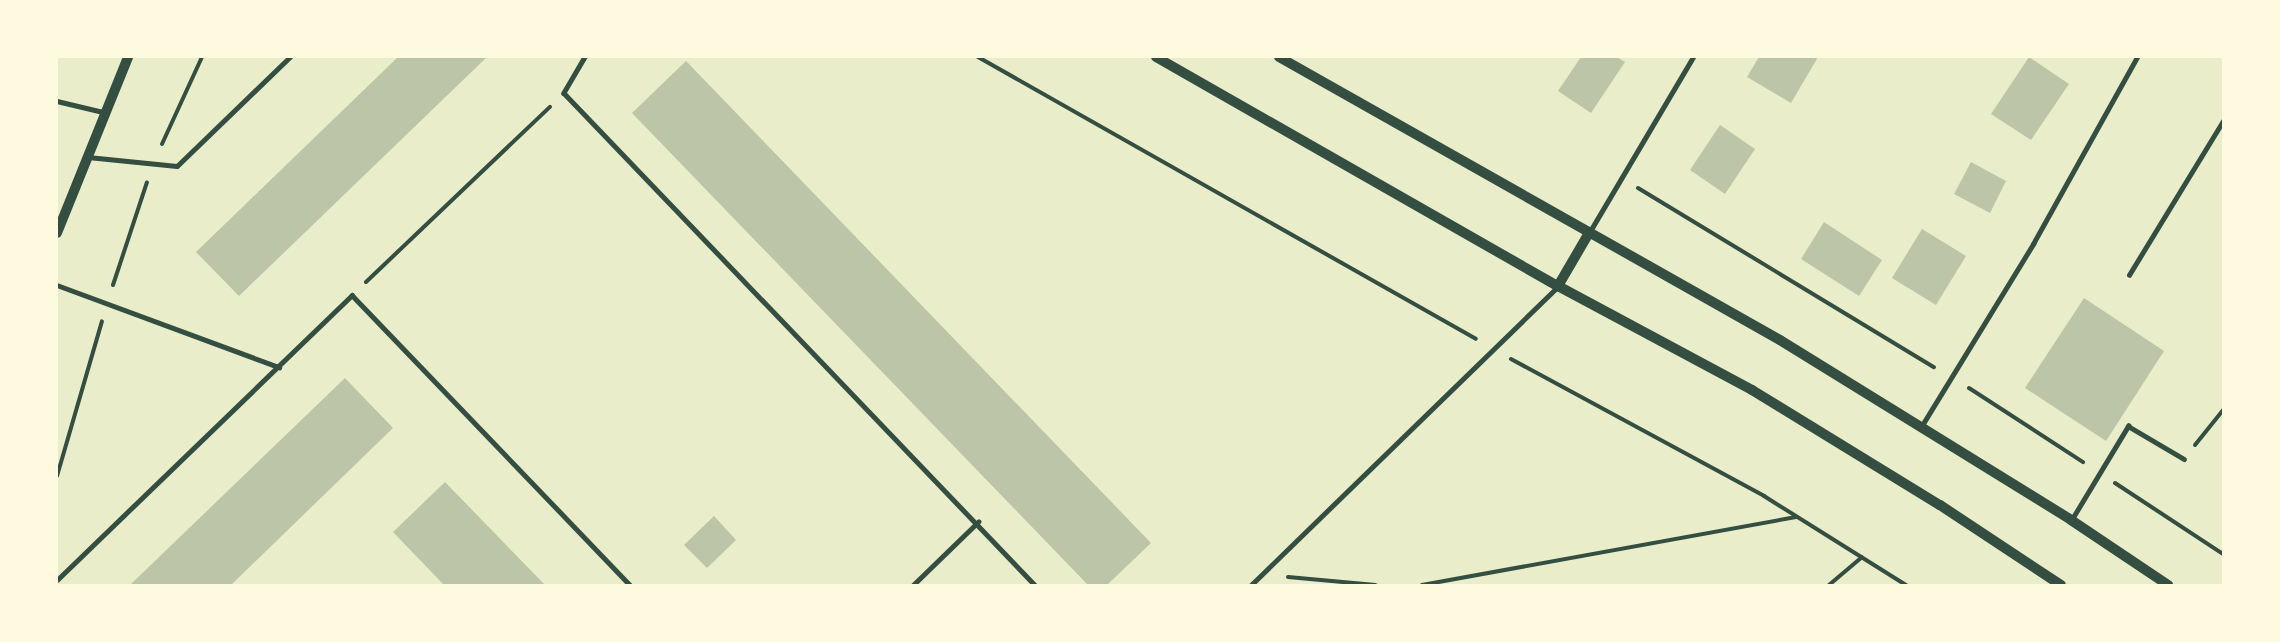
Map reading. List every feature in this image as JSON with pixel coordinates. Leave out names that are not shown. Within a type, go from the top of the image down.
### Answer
[{"type":"street","points":[[57,233],[103,112],[128,57]]},
{"type":"street","points":[[1156,57],[1558,286],[1752,390],[1940,505],[2061,585]]},
{"type":"street","points":[[1279,57],[1780,340],[1920,430],[2071,520],[2168,585]]},
{"type":"street","points":[[1558,286],[1589,232]]},
{"type":"lane","points":[[86,157],[177,166],[290,57]]},
{"type":"lane","points":[[585,57],[564,93],[978,522],[1035,585]]},
{"type":"lane","points":[[1589,232],[1694,57]]},
{"type":"lane","points":[[1920,430],[2033,244],[2137,57]]},
{"type":"lane","points":[[57,100],[103,112]]},
{"type":"lane","points":[[2129,275],[2223,121]]},
{"type":"lane","points":[[57,285],[279,367]]},
{"type":"lane","points":[[1251,585],[1558,286]]},
{"type":"lane","points":[[57,580],[352,295],[630,585]]},
{"type":"lane","points":[[2071,520],[2128,426],[2184,459]]},
{"type":"lane","points":[[913,585],[978,522]]},
{"type":"path","points":[[57,476],[131,221],[202,57]]},
{"type":"path","points":[[978,57],[1493,349],[1796,516],[1906,585]]},
{"type":"path","points":[[352,295],[564,93]]},
{"type":"path","points":[[1622,178],[1951,377],[2223,554]]},
{"type":"path","points":[[2184,459],[2223,410]]},
{"type":"path","points":[[1422,585],[1796,516]]},
{"type":"path","points":[[1829,585],[1862,557]]},
{"type":"path","points":[[1260,576],[1376,585]]},
{"type":"building","points":[[398,57],[487,57],[239,296],[196,252]]},
{"type":"building","points":[[1581,57],[1617,57],[1625,62],[1591,113],[1558,91]]},
{"type":"building","points":[[1759,57],[1818,57],[1791,103],[1747,77]]},
{"type":"building","points":[[2029,57],[2069,84],[2031,140],[1991,114]]},
{"type":"building","points":[[686,61],[1151,543],[1107,585],[1088,585],[632,113]]},
{"type":"building","points":[[1720,125],[1755,149],[1725,194],[1690,170]]},
{"type":"building","points":[[1971,162],[2006,181],[1990,213],[1954,194]]},
{"type":"building","points":[[1824,222],[1882,260],[1859,296],[1801,259]]},
{"type":"building","points":[[1922,229],[1966,256],[1936,305],[1892,278]]},
{"type":"building","points":[[2084,298],[2164,351],[2106,441],[2025,388]]},
{"type":"building","points":[[345,378],[393,428],[231,585],[130,585]]},
{"type":"building","points":[[445,482],[545,585],[444,585],[393,532]]},
{"type":"building","points":[[714,516],[736,540],[707,568],[684,545]]}]
